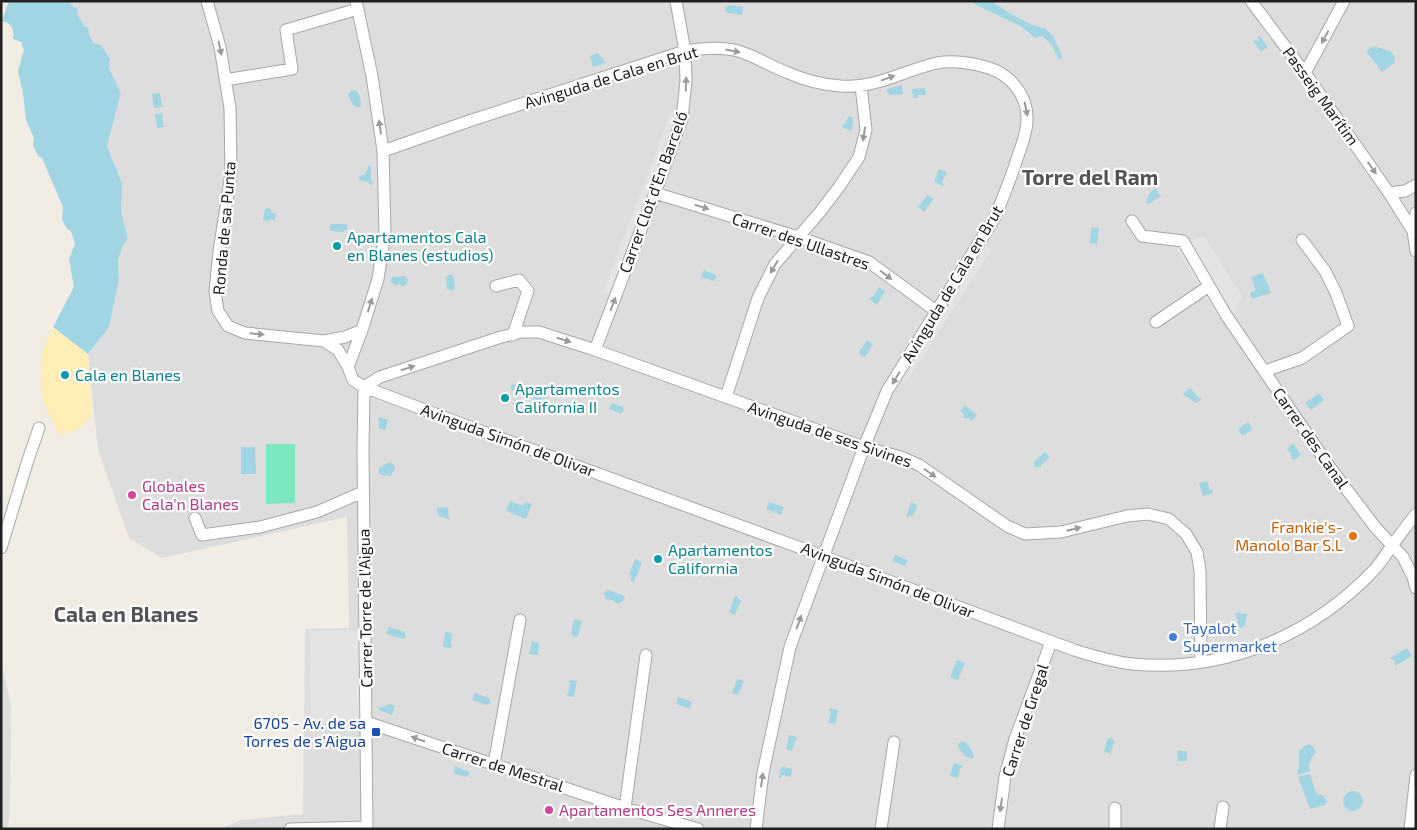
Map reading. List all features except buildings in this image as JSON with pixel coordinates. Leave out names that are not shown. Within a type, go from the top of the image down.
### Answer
[{"type":"street","name":"Ronda de sa Punta","points":[[207,1],[220,47],[230,108],[231,174],[219,251],[215,292],[218,311],[228,326],[245,333],[324,341],[346,337],[362,330]]},
{"type":"street","name":"Carrer Clot d'En Barceló","points":[[595,350],[682,119],[686,81],[685,51],[676,1]]},
{"type":"street","name":"Passeig Marítim","points":[[1251,1],[1306,74],[1389,193],[1413,231]]},
{"type":"street","points":[[1306,74],[1344,1]]},
{"type":"street","points":[[226,80],[292,69],[286,30],[357,5],[372,76],[383,151],[385,233],[378,280],[348,367]]},
{"type":"street","name":"Avinguda de Cala en Brut","points":[[383,151],[685,51],[709,47],[737,51],[812,82],[842,86],[874,84],[916,68],[939,62],[966,63],[1002,73],[1014,85],[1024,101],[1027,110],[1027,127],[1008,187],[995,217],[888,391],[864,447],[823,556],[790,647],[764,773],[756,829]]},
{"type":"street","points":[[726,397],[758,298],[775,264],[830,200],[859,156],[866,130],[861,86]]},
{"type":"street","points":[[1389,193],[1405,191],[1416,185]]},
{"type":"street","name":"Carrer des Ullastres","points":[[655,193],[798,237],[869,262],[936,311]]},
{"type":"street","points":[[1416,213],[1413,231],[1416,251]]},
{"type":"street","name":"Carrer des Canal","points":[[1132,221],[1142,236],[1183,241],[1226,315],[1329,466],[1375,527],[1403,557],[1416,588]]},
{"type":"street","points":[[1265,371],[1302,358],[1348,326],[1336,293],[1325,271],[1302,240]]},
{"type":"street","points":[[496,286],[519,280],[528,291],[513,334]]},
{"type":"street","points":[[1156,322],[1209,286]]},
{"type":"street","name":"Avinguda de ses Sivines","points":[[364,387],[380,377],[501,337],[522,332],[539,332],[595,350],[864,447],[901,457],[920,465],[1007,526],[1025,534],[1061,532],[1127,516],[1148,514],[1169,519],[1186,534],[1197,552],[1200,571],[1201,662]]},
{"type":"street","points":[[324,341],[338,350],[353,380],[364,387]]},
{"type":"street","name":"Carrer Torre de l'Aigua","points":[[364,387],[363,492],[367,828]]},
{"type":"street","name":"Avinguda Simón de Olivar","points":[[364,387],[1051,642],[1104,659],[1131,664],[1154,666],[1179,665],[1220,659],[1255,649],[1277,640],[1314,620],[1352,592],[1377,567],[1416,514]]},
{"type":"street","points":[[1,548],[39,428]]},
{"type":"street","points":[[195,518],[202,535],[260,527],[317,512],[363,492]]},
{"type":"street","points":[[494,764],[520,620]]},
{"type":"street","name":"Carrer de Gregal","points":[[998,829],[1005,777],[1016,739],[1051,642]]},
{"type":"street","points":[[625,808],[646,655]]},
{"type":"street","name":"Carrer de Mestral","points":[[366,722],[625,808],[698,829]]},
{"type":"street","points":[[881,829],[894,742]]},
{"type":"street","points":[[1410,829],[1416,775]]},
{"type":"street","points":[[1220,829],[1223,807]]},
{"type":"street","points":[[1115,808],[1115,829]]},
{"type":"street","points":[[290,829],[367,828]]},
{"type":"shaded area","points":[[69,1],[968,1],[1020,26],[1028,34],[1042,36],[1052,45],[1055,41],[1046,29],[1030,24],[991,1],[1416,1],[1416,829],[221,829],[240,820],[303,814],[305,629],[349,628],[347,517],[162,558],[129,538],[98,450],[88,354],[109,327],[119,280],[118,260],[123,246],[128,239],[121,211],[122,182],[107,146],[121,93],[109,68],[110,59],[101,45],[95,43],[89,34],[88,27],[85,27],[78,16],[77,8],[74,9]]},
{"type":"shaded area","points":[[671,112],[679,115],[611,295],[603,292]]},
{"type":"shaded area","points":[[1204,236],[1242,296],[1234,315],[1218,317],[1175,247]]},
{"type":"shaded area","points":[[985,245],[992,249],[906,383],[899,378]]},
{"type":"shaded area","points":[[359,630],[360,722],[311,722],[310,631]]},
{"type":"shaded area","points":[[1,661],[11,706],[10,814],[7,829],[1,829]]},
{"type":"sand","name":"Cala en Blanes","points":[[53,327],[88,354],[92,411],[87,422],[79,428],[59,435],[43,402],[41,387],[42,352]]},
{"type":"green space","points":[[266,444],[295,444],[295,503],[266,504]]},
{"type":"water","points":[[9,1],[69,1],[74,8],[77,7],[78,16],[85,27],[88,27],[89,34],[94,43],[101,45],[110,59],[109,68],[121,93],[107,146],[122,183],[121,211],[128,239],[123,246],[118,260],[119,280],[109,327],[88,354],[53,327],[74,287],[69,259],[75,244],[71,231],[67,229],[62,219],[63,207],[42,158],[38,156],[33,145],[34,138],[26,120],[18,71],[24,50],[21,42],[13,39],[13,29],[10,25],[2,21]]},
{"type":"water","points":[[968,1],[991,1],[1030,24],[1046,29],[1053,36],[1063,58],[1058,59],[1052,45],[1042,36],[1035,38],[1020,26]]},
{"type":"water","points":[[729,5],[743,7],[742,15],[726,12],[725,8]]},
{"type":"water","points":[[1258,36],[1268,47],[1261,52],[1254,42],[1256,39],[1259,41]]},
{"type":"water","points":[[1374,46],[1390,51],[1395,56],[1394,63],[1382,72],[1366,51]]},
{"type":"water","points":[[598,53],[606,63],[593,67],[590,56]]},
{"type":"water","points":[[902,85],[903,94],[890,95],[887,92],[887,89]]},
{"type":"water","points":[[925,88],[926,95],[918,95],[918,98],[913,98],[912,89]]},
{"type":"water","points":[[352,90],[356,90],[360,96],[360,108],[353,105],[349,99],[348,94]]},
{"type":"water","points":[[160,93],[162,107],[154,108],[152,94]]},
{"type":"water","points":[[162,113],[164,127],[157,128],[155,114]]},
{"type":"water","points":[[848,117],[852,117],[853,120],[852,130],[850,131],[842,126]]},
{"type":"water","points":[[368,166],[371,166],[371,180],[373,183],[371,185],[368,182],[359,180],[359,176],[366,173]]},
{"type":"water","points":[[939,169],[947,172],[942,182],[943,186],[934,182]]},
{"type":"water","points":[[1155,188],[1161,196],[1149,204],[1146,203],[1149,194]]},
{"type":"water","points":[[927,195],[934,199],[924,212],[918,207]]},
{"type":"water","points":[[267,208],[271,209],[272,213],[275,213],[276,216],[274,220],[270,219],[266,222],[263,219]]},
{"type":"water","points":[[330,224],[347,224],[347,230],[344,230],[344,232],[330,231]]},
{"type":"water","points":[[1092,227],[1099,228],[1097,244],[1089,243]]},
{"type":"water","points":[[704,270],[716,275],[716,279],[713,281],[701,277]]},
{"type":"water","points":[[1263,273],[1271,293],[1252,299],[1250,293],[1256,290],[1251,277]]},
{"type":"water","points":[[450,274],[454,277],[455,288],[452,291],[447,289],[446,277]]},
{"type":"water","points":[[404,276],[408,281],[405,286],[399,284],[396,286],[390,281],[392,277]]},
{"type":"water","points":[[879,287],[885,291],[877,305],[869,299],[873,297]]},
{"type":"water","points":[[867,340],[873,344],[866,356],[862,357],[859,352]]},
{"type":"water","points":[[513,384],[525,388],[525,393],[521,395],[511,389],[510,386]]},
{"type":"water","points":[[1190,388],[1199,398],[1202,398],[1201,400],[1196,403],[1183,394]]},
{"type":"water","points":[[536,391],[548,396],[548,398],[542,398],[538,405],[532,403]]},
{"type":"water","points":[[1319,393],[1324,400],[1311,410],[1305,403]]},
{"type":"water","points":[[612,403],[623,407],[624,411],[621,414],[609,409]]},
{"type":"water","points":[[965,405],[977,415],[972,421],[964,418],[964,414],[960,411]]},
{"type":"water","points":[[380,417],[388,420],[384,430],[379,428]]},
{"type":"water","points":[[1248,422],[1253,429],[1242,436],[1239,428]]},
{"type":"water","points":[[1293,443],[1301,455],[1294,460],[1287,449]]},
{"type":"water","points":[[241,447],[255,447],[256,474],[241,474]]},
{"type":"water","points":[[1045,452],[1050,457],[1041,467],[1034,467],[1034,462]]},
{"type":"water","points":[[389,462],[395,466],[392,475],[381,475],[379,468]]},
{"type":"water","points":[[1207,481],[1213,493],[1203,496],[1199,483]]},
{"type":"water","points":[[510,501],[523,506],[525,502],[532,504],[526,519],[506,511]]},
{"type":"water","points":[[769,502],[784,507],[781,515],[766,509]]},
{"type":"water","points":[[911,502],[916,504],[917,508],[912,516],[906,517]]},
{"type":"water","points":[[448,507],[449,520],[438,515],[437,508]]},
{"type":"water","points":[[895,555],[908,560],[905,566],[892,561]]},
{"type":"water","points":[[635,559],[642,562],[634,582],[630,581],[632,576],[629,575]]},
{"type":"water","points":[[608,590],[623,595],[625,599],[618,604],[612,600],[605,599],[604,592]]},
{"type":"water","points":[[735,596],[741,600],[735,615],[729,612]]},
{"type":"water","points":[[1238,612],[1247,615],[1245,625],[1242,628],[1237,625],[1238,619],[1235,615]]},
{"type":"water","points":[[574,619],[582,621],[578,636],[575,637],[571,634]]},
{"type":"water","points":[[389,627],[405,632],[406,637],[403,639],[386,634]]},
{"type":"water","points":[[445,632],[452,633],[451,648],[443,647]]},
{"type":"water","points":[[532,641],[539,643],[538,655],[529,654]]},
{"type":"water","points":[[1407,648],[1412,656],[1395,666],[1395,661],[1390,658]]},
{"type":"water","points":[[957,660],[965,663],[958,680],[950,677]]},
{"type":"water","points":[[737,679],[744,681],[738,695],[732,693]]},
{"type":"water","points":[[569,680],[577,681],[574,697],[567,696]]},
{"type":"water","points":[[475,693],[489,698],[491,703],[487,705],[472,700]]},
{"type":"water","points":[[678,697],[692,702],[690,709],[676,704]]},
{"type":"water","points":[[390,704],[395,706],[392,715],[379,710],[379,708]]},
{"type":"water","points":[[830,708],[838,710],[835,724],[828,723],[831,712]]},
{"type":"water","points":[[789,735],[797,737],[792,751],[786,749]]},
{"type":"water","points":[[1111,737],[1114,741],[1111,754],[1104,752],[1107,740]]},
{"type":"water","points":[[963,741],[972,750],[974,757],[972,759],[965,756],[958,747],[958,744]]},
{"type":"water","points":[[1310,744],[1316,753],[1309,763],[1310,771],[1298,775],[1299,751],[1304,746]]},
{"type":"water","points":[[1178,751],[1187,751],[1187,761],[1178,761]]},
{"type":"water","points":[[954,763],[963,766],[960,769],[958,778],[950,776]]},
{"type":"water","points":[[455,766],[469,772],[469,775],[465,777],[453,773]]},
{"type":"water","points":[[781,766],[792,769],[791,777],[782,775],[779,778]]},
{"type":"water","points":[[1310,774],[1316,793],[1324,796],[1327,802],[1325,805],[1310,809],[1298,777]]},
{"type":"water","points":[[1353,791],[1360,794],[1363,801],[1360,808],[1353,811],[1346,808],[1343,801],[1346,794]]},
{"type":"place","name":"Apartamentos Cala en Blanes (estudios)","points":[[337,246]]},
{"type":"place","name":"Cala en Blanes","points":[[65,375]]},
{"type":"place","name":"Apartamentos California II","points":[[505,398]]},
{"type":"place","name":"Globales Cala'n Blanes","points":[[132,495]]},
{"type":"place","name":"Frankie's- Manolo Bar S.L","points":[[1353,536]]},
{"type":"place","name":"Apartamentos California","points":[[658,559]]},
{"type":"place","name":"Tayalot Supermarket","points":[[1173,637]]},
{"type":"place","name":"6705 - Av. de sa Torres de s'Aigua","points":[[376,732]]},
{"type":"place","name":"Apartamentos Ses Anneres","points":[[549,810]]},
{"type":"district","name":"Torre del Ram","points":[[1090,178]]},
{"type":"district","name":"Cala en Blanes","points":[[126,615]]}]
